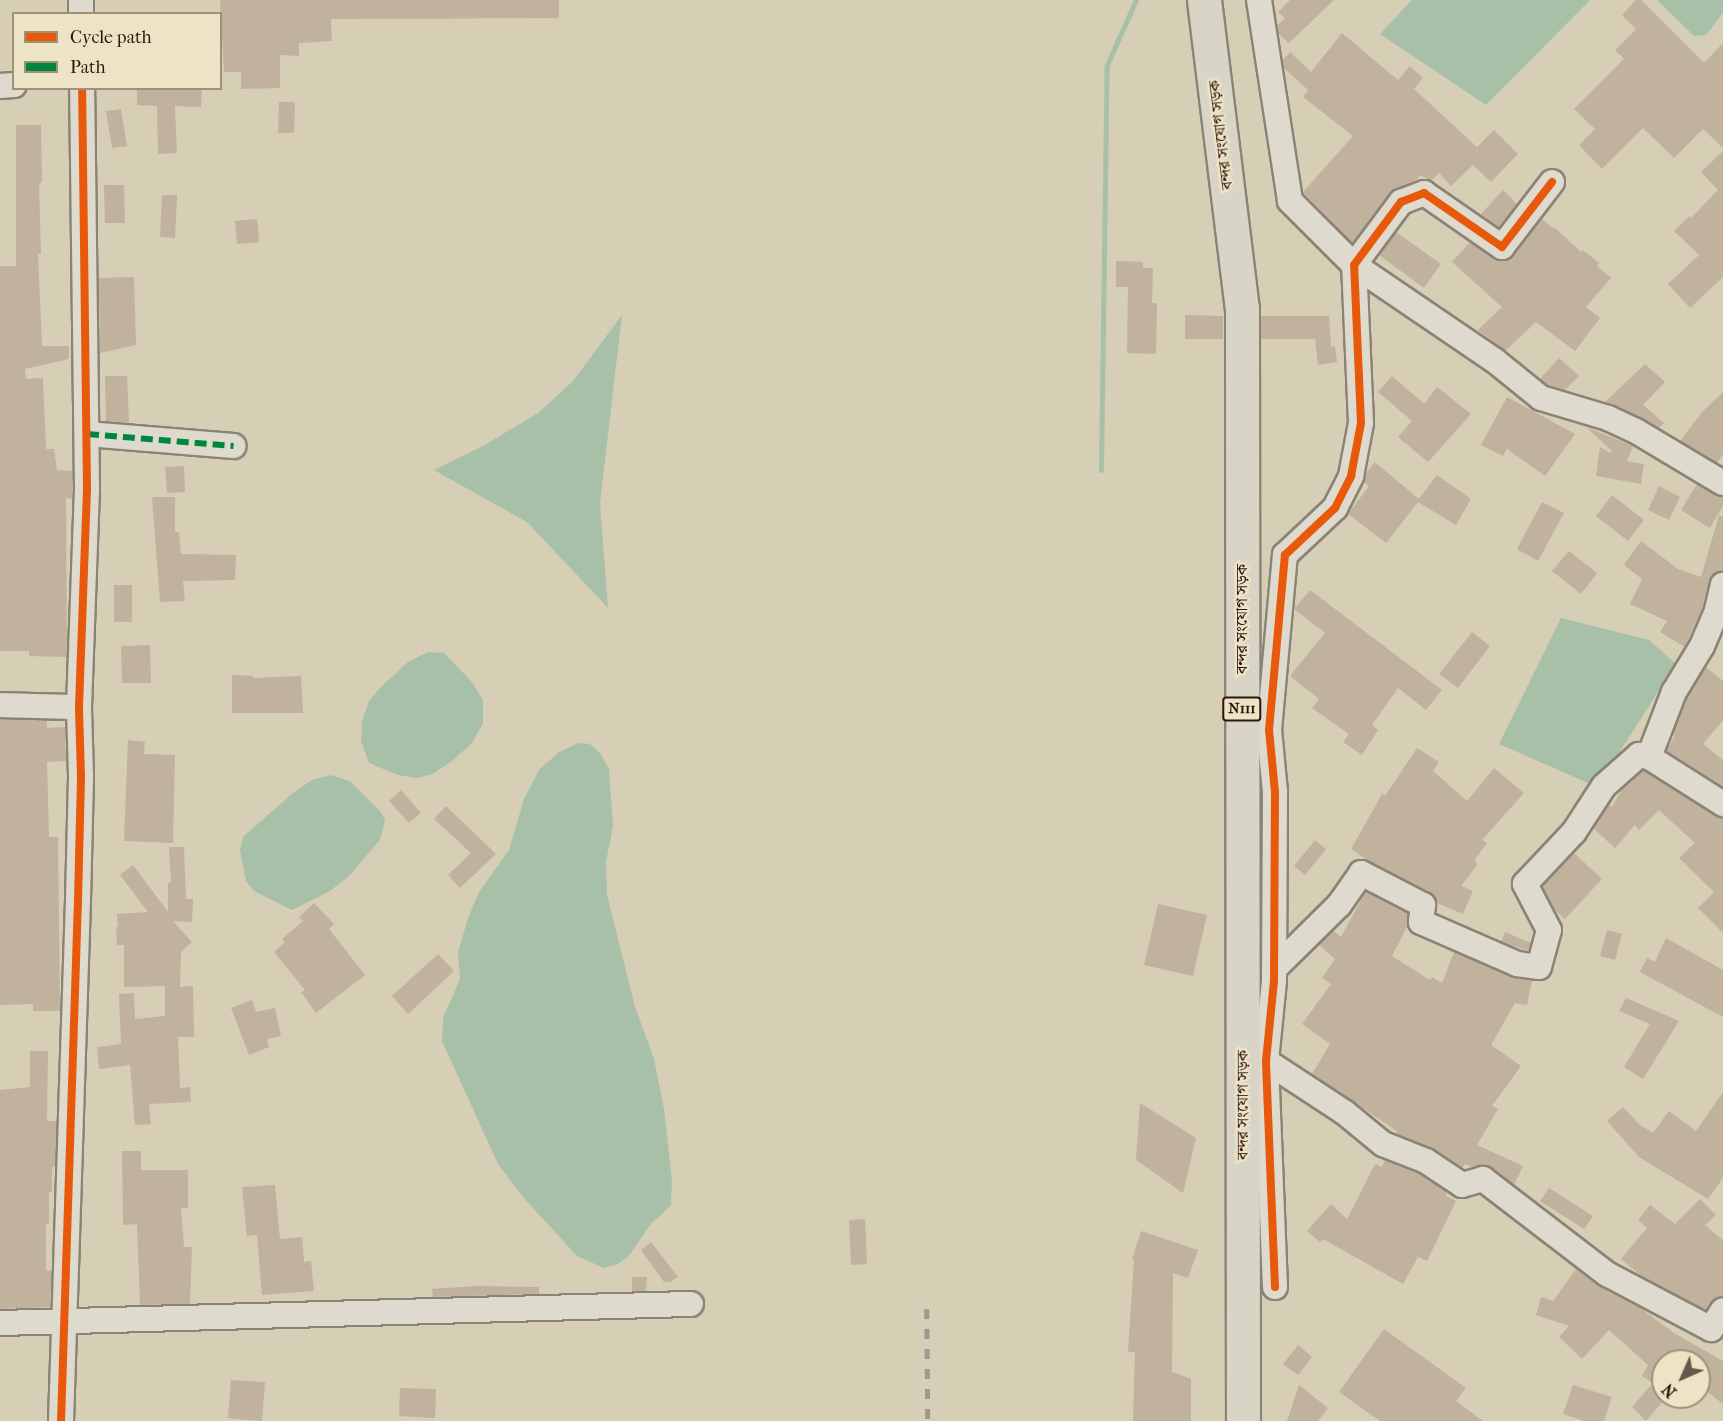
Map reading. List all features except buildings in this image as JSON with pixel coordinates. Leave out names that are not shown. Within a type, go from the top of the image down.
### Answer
[{"type":"highway","name":"বন্দর সংযোগ সড়ক","points":[[1204,0],[1242,308],[1243,1421]]},
{"type":"street","points":[[1259,0],[1290,201],[1354,265],[1494,360],[1540,398],[1608,418],[1636,431],[1723,483]]},
{"type":"street","points":[[61,1421],[78,876],[79,707],[84,600],[87,434],[82,90]]},
{"type":"street","points":[[1275,1287],[1266,1061],[1274,969],[1275,792],[1269,730],[1285,555],[1335,508],[1351,476],[1360,423],[1354,265],[1401,202],[1424,193],[1502,247],[1552,182]]},
{"type":"street","points":[[87,434],[234,446]]},
{"type":"street","points":[[1649,757],[1674,692],[1702,646],[1717,610],[1723,585]]},
{"type":"street","points":[[0,705],[79,707]]},
{"type":"street","points":[[1274,969],[1339,905],[1361,873],[1423,905],[1421,922],[1517,964],[1539,967],[1549,930],[1525,884],[1574,832],[1604,786],[1639,756],[1649,757],[1723,804]]},
{"type":"street","points":[[1266,1061],[1344,1112],[1383,1144],[1426,1161],[1462,1185],[1483,1179],[1607,1274],[1719,1324]]},
{"type":"street","points":[[0,1323],[691,1304]]},
{"type":"shaded area","points":[[1412,0],[1590,0],[1486,105],[1380,34]]},
{"type":"shaded area","points":[[1657,0],[1723,0],[1723,13],[1706,35],[1694,36]]},
{"type":"shaded area","points":[[622,315],[600,503],[608,608],[527,522],[434,470],[483,446],[538,413],[573,381]]},
{"type":"shaded area","points":[[1561,618],[1649,640],[1676,664],[1597,787],[1499,744]]},
{"type":"shaded area","points":[[428,652],[444,653],[471,681],[483,700],[483,723],[472,743],[451,762],[432,774],[417,778],[398,775],[369,763],[361,741],[362,721],[369,701],[381,687],[408,662]]},
{"type":"shaded area","points":[[578,743],[590,744],[600,753],[609,769],[613,826],[606,862],[607,895],[635,1007],[654,1059],[664,1109],[672,1181],[671,1205],[650,1225],[629,1256],[618,1264],[604,1268],[577,1256],[523,1197],[498,1164],[442,1041],[443,1018],[460,979],[458,952],[479,892],[509,850],[524,799],[539,770],[558,753]]},
{"type":"shaded area","points":[[331,775],[350,781],[380,811],[385,820],[380,840],[349,876],[330,891],[292,910],[254,891],[246,881],[240,850],[243,837],[293,793],[312,780]]},
{"type":"waterway","points":[[1101,470],[1107,65],[1136,0]]},
{"type":"railway","points":[[927,1309],[928,1421]]},
{"type":"marked path","points":[[87,434],[234,446]]},
{"type":"cycle path","points":[[61,1421],[78,900],[81,776],[79,707],[87,488],[82,90]]},
{"type":"cycle path","points":[[1275,1287],[1266,1061],[1274,981],[1275,792],[1269,730],[1285,555],[1335,508],[1351,476],[1361,423],[1354,265],[1401,202],[1424,193],[1502,247],[1552,182]]}]
